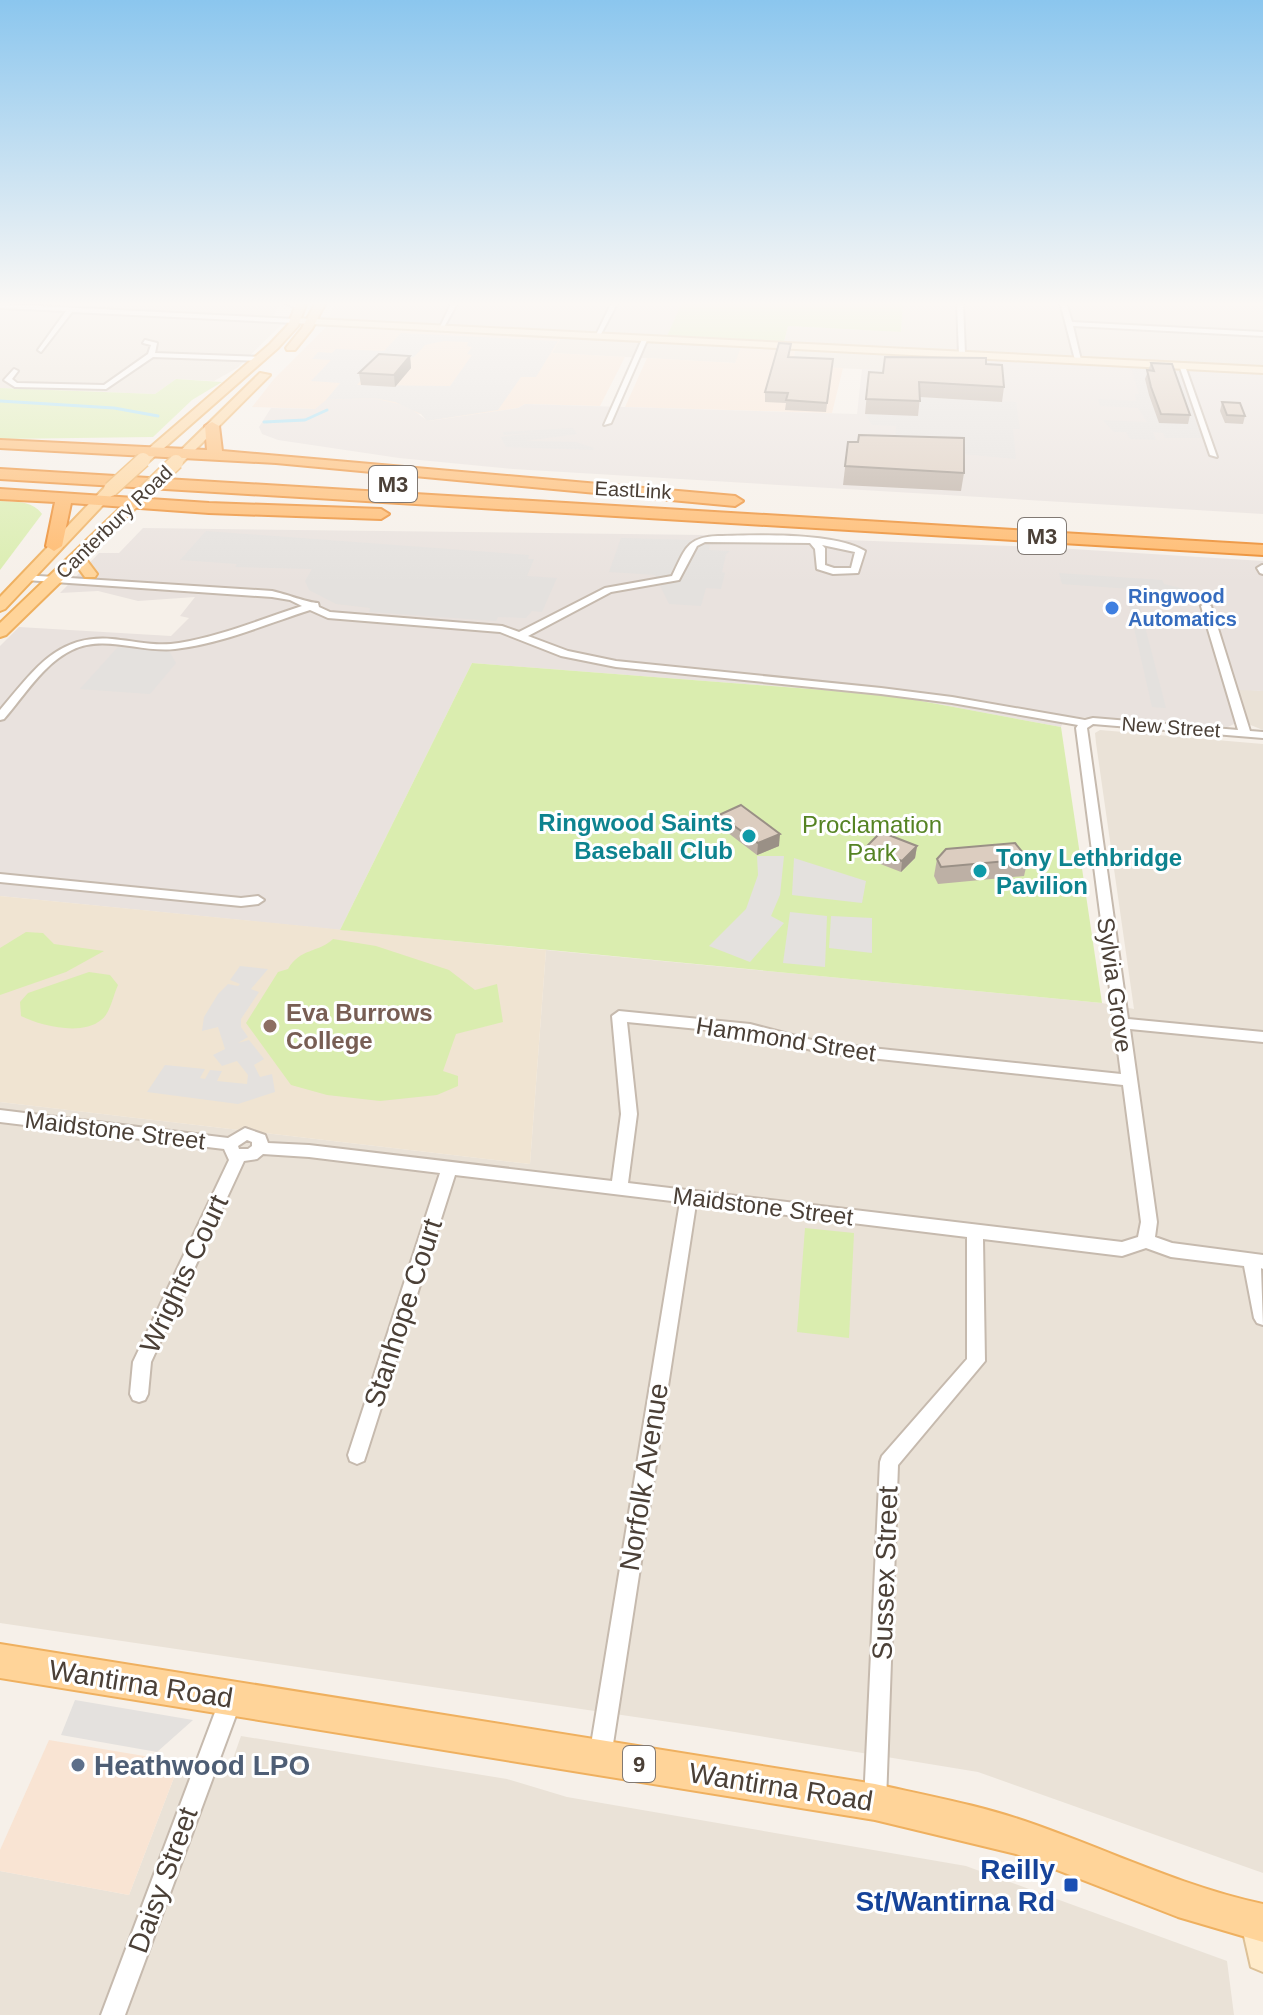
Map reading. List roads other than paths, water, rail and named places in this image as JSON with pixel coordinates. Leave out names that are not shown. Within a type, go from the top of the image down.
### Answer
[{"type":"highway","points":[[212,426],[214,451],[220,457]]},
{"type":"highway","points":[[0,444],[87,447],[163,441]]},
{"type":"highway","points":[[87,447],[146,456],[220,457],[414,470],[786,505]]},
{"type":"highway","name":"EastLink","points":[[0,460],[1263,533]]},
{"type":"highway","name":"EastLink","points":[[0,474],[1263,550]]},
{"type":"highway","points":[[0,494],[60,498],[105,495],[139,497],[209,508]]},
{"type":"highway","points":[[54,546],[64,505],[60,498]]},
{"type":"highway","points":[[119,517],[209,508],[821,522]]},
{"type":"main road","name":"Canterbury Road","points":[[0,606],[105,495],[217,396]]},
{"type":"main road","name":"Canterbury Road","points":[[0,632],[242,396]]},
{"type":"main road","points":[[77,557],[90,574]]},
{"type":"main road","name":"Wantirna Road","points":[[0,1661],[875,1802],[964,1820],[1020,1837],[1203,1906],[1261,1934]]},
{"type":"street","points":[[607,423],[619,396]]},
{"type":"street","points":[[1192,396],[1214,455]]},
{"type":"street","points":[[522,635],[608,590],[676,578],[693,544],[703,539],[814,543],[852,547],[860,551],[855,571],[820,567],[820,548],[814,543]]},
{"type":"street","points":[[58,576],[90,574],[277,589],[302,593],[314,605]]},
{"type":"street","points":[[28,575],[272,594],[314,605]]},
{"type":"street","points":[[0,717],[59,653],[72,646],[91,641],[179,646],[275,620],[314,605]]},
{"type":"street","name":"New Street","points":[[314,605],[328,615],[480,627],[522,635],[565,654],[616,664],[952,700],[1083,726],[1093,721],[1245,733],[1262,738]]},
{"type":"street","points":[[1206,606],[1245,733]]},
{"type":"street","name":"Sylvia Grove","points":[[1083,726],[1120,1023],[1149,1222],[1146,1241]]},
{"type":"street","points":[[0,878],[241,902],[258,900]]},
{"type":"street","name":"Hammond Street","points":[[619,1190],[629,1114],[619,1016],[750,1029],[823,1048],[1128,1080]]},
{"type":"street","points":[[1120,1023],[1263,1037]]},
{"type":"street","name":"Maidstone Street","points":[[0,1116],[251,1155],[260,1148],[309,1151],[1122,1249],[1146,1241],[1171,1250],[1257,1261]]},
{"type":"street","name":"Wrights Court","points":[[139,1394],[142,1362],[234,1150]]},
{"type":"street","name":"Stanhope Court","points":[[357,1455],[449,1170]]},
{"type":"street","name":"Norfolk Avenue","points":[[600,1757],[689,1197]]},
{"type":"street","name":"Sussex Street","points":[[875,1802],[889,1462],[976,1361],[975,1232]]},
{"type":"street","points":[[1257,1261],[1263,1318]]},
{"type":"street","name":"Daisy Street","points":[[113,2015],[231,1699]]},
{"type":"waterway","points":[[0,401],[114,408],[158,416]]},
{"type":"waterway","points":[[264,422],[305,420],[327,410]]},
{"type":"place","name":"Ringwood Automatics","points":[[1112,608]]},
{"type":"place","name":"Ringwood Saints Baseball Club","points":[[749,836]]},
{"type":"place","name":"Tony Lethbridge Pavilion","points":[[980,871]]},
{"type":"place","name":"Eva Burrows College","points":[[270,1026]]},
{"type":"place","name":"Heathwood LPO","points":[[78,1765]]},
{"type":"place","name":"Reilly St/Wantirna Rd","points":[[1071,1885]]},
{"type":"park label","name":"Proclamation Park","points":[[872,838]]}]
